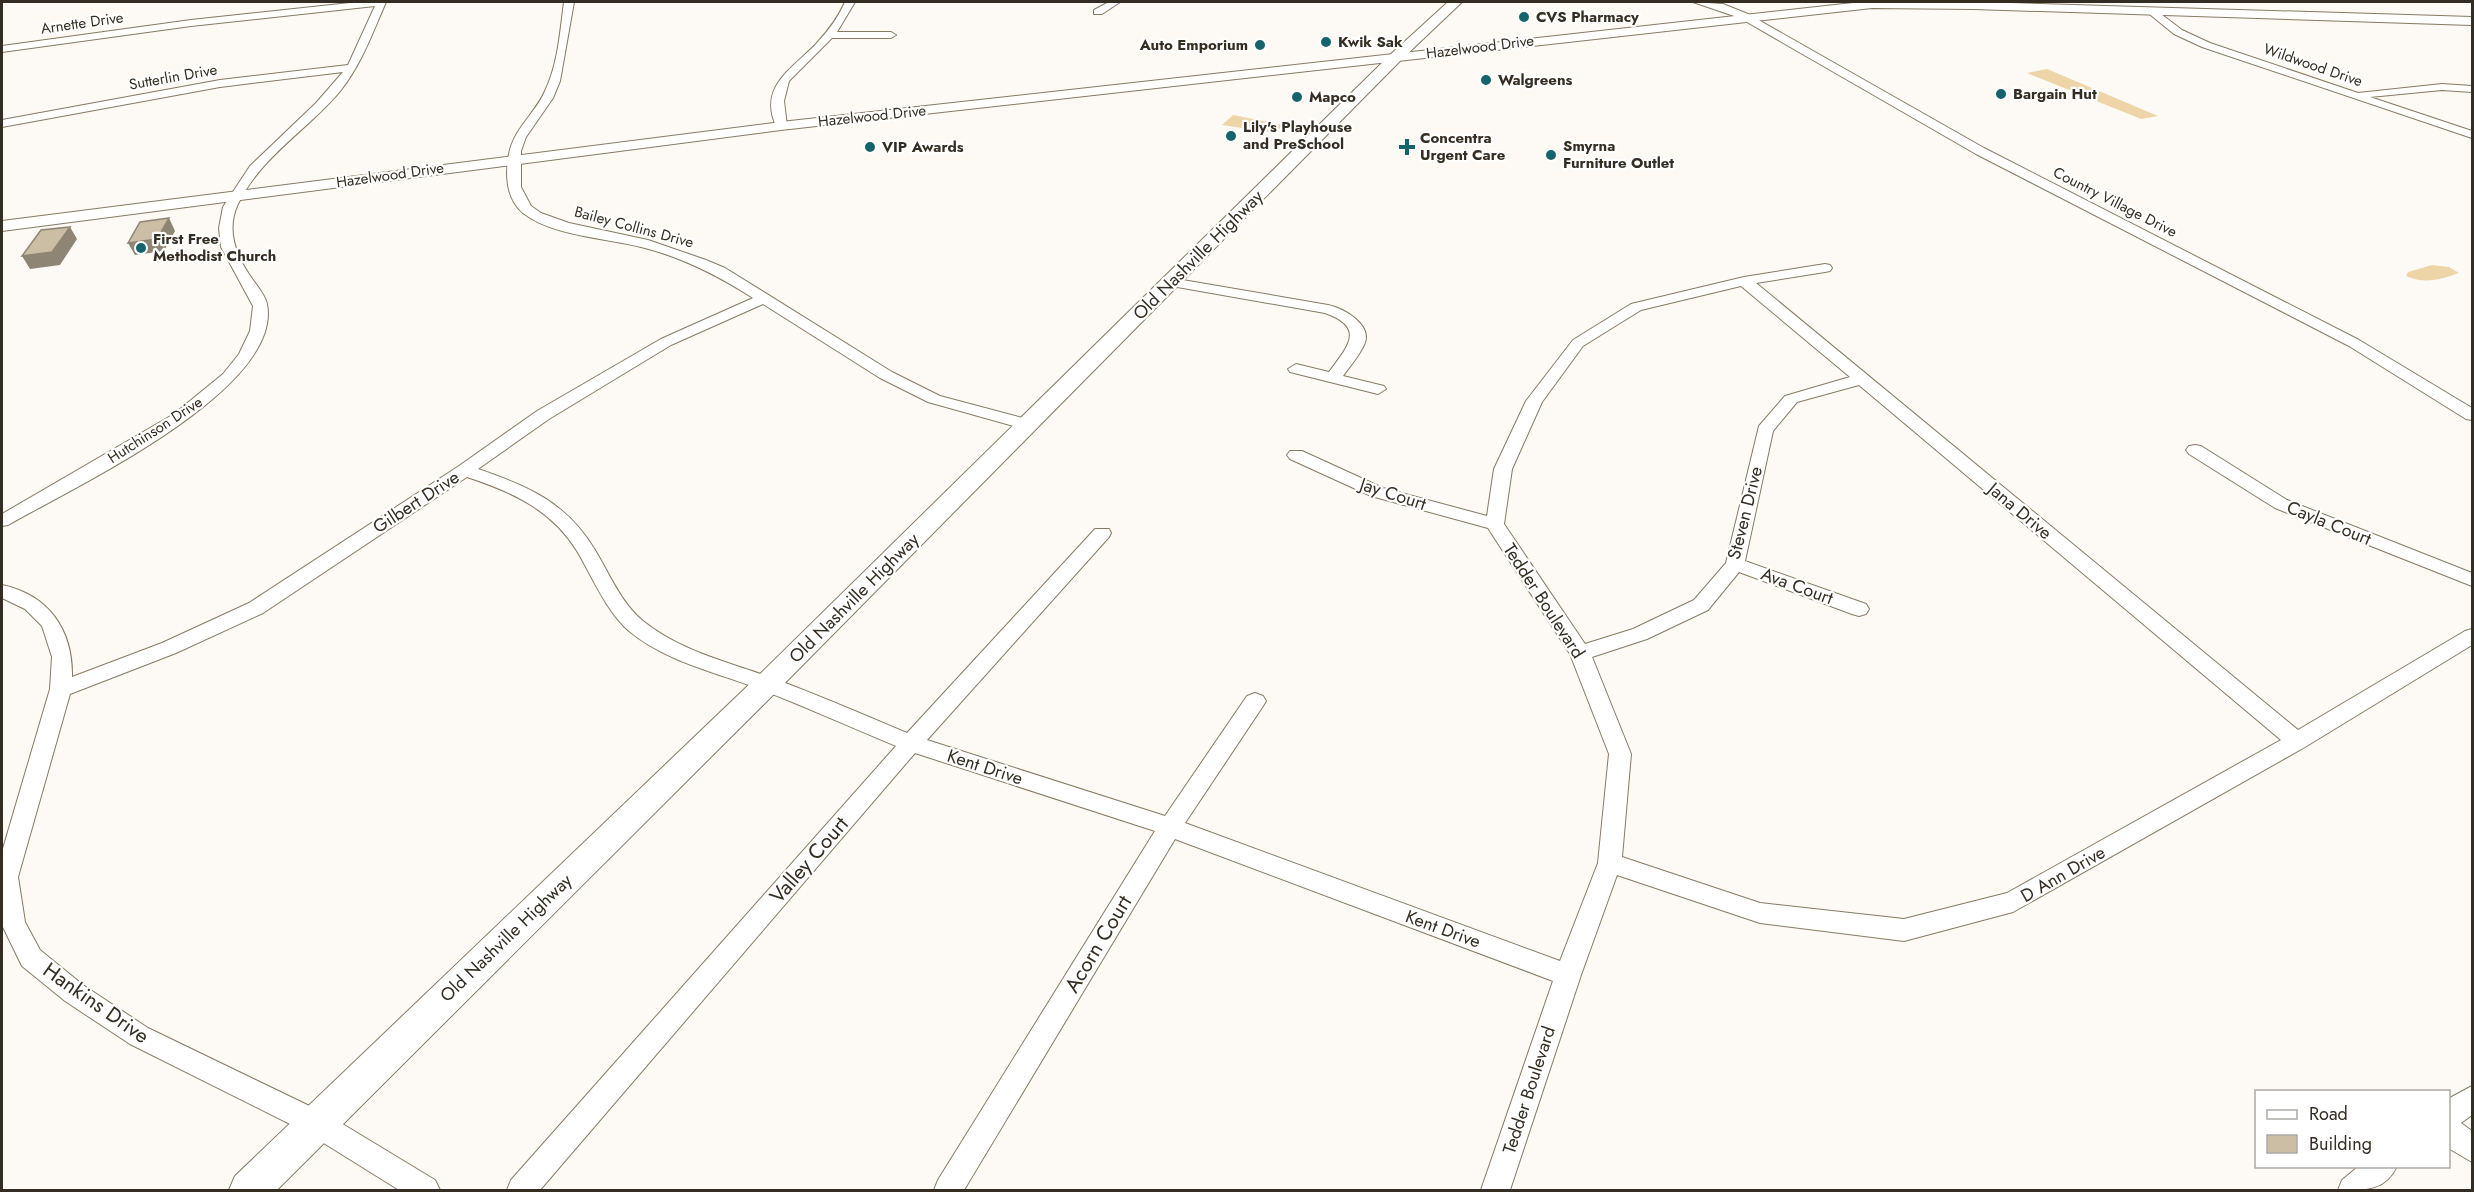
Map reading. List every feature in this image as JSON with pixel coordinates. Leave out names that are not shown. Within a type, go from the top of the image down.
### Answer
[{"type":"main road","name":"Old Nashville Highway","points":[[249,1191],[767,684],[1396,57],[1455,2]]},
{"type":"street","name":"Arnette Drive","points":[[2,49],[191,22],[381,2]]},
{"type":"street","name":"Hutchinson Drive","points":[[2,520],[165,428],[196,407],[237,367],[250,347],[259,324],[260,304],[233,261],[225,240],[227,218],[236,196],[252,170],[335,90],[352,68],[381,2]]},
{"type":"street","name":"Bailey Collins Drive","points":[[570,2],[551,91],[518,141],[513,159],[514,185],[519,201],[536,216],[563,225],[669,250],[696,260],[720,271],[886,375],[934,399],[1028,425]]},
{"type":"street","points":[[781,126],[779,92],[787,73],[807,58],[830,35],[846,13],[850,2]]},
{"type":"street","points":[[1098,12],[1115,2]]},
{"type":"street","name":"Country Village Drive","points":[[1698,2],[1723,7],[1744,16],[1980,151],[2354,343],[2472,415]]},
{"type":"street","name":"Hazelwood Drive","points":[[2,226],[781,126],[1744,16],[1872,4],[2150,10],[2472,21]]},
{"type":"street","name":"Wildwood Drive","points":[[2150,10],[2178,32],[2206,45],[2472,135]]},
{"type":"street","points":[[830,35],[891,35]]},
{"type":"street","name":"Sutterlin Drive","points":[[2,123],[210,85],[352,68]]},
{"type":"street","points":[[2355,95],[2442,87],[2472,89]]},
{"type":"street","name":"Tedder Boulevard","points":[[1496,1191],[1568,975],[1610,863],[1620,754],[1580,653],[1495,524],[1503,469],[1534,401],[1578,343],[1636,307],[1744,281],[1825,268]]},
{"type":"street","name":"Jana Drive","points":[[1744,281],[2297,741]]},
{"type":"street","points":[[1172,282],[1328,309],[1342,314],[1359,334],[1358,343],[1334,378]]},
{"type":"street","name":"Gilbert Drive","points":[[61,689],[169,648],[256,608],[465,470],[543,415],[666,342],[762,299]]},
{"type":"street","points":[[1296,369],[1378,390]]},
{"type":"street","name":"Steven Drive","points":[[1580,653],[1640,634],[1701,605],[1735,564],[1764,430],[1791,399],[1861,379]]},
{"type":"street","name":"Cayla Court","points":[[2194,450],[2281,504],[2472,580]]},
{"type":"street","name":"Jay Court","points":[[1296,455],[1377,492],[1495,524]]},
{"type":"street","name":"Kent Drive","points":[[465,470],[514,487],[543,503],[565,522],[585,549],[607,589],[635,626],[673,650],[767,684],[910,743],[1170,827],[1568,975]]},
{"type":"street","name":"Valley Court","points":[[521,1191],[910,743],[1102,533]]},
{"type":"street","name":"Ava Court","points":[[1735,564],[1859,609]]},
{"type":"street","name":"Hankins Drive","points":[[2,591],[32,604],[51,624],[62,657],[61,689],[6,877],[13,923],[32,958],[74,993],[139,1035],[316,1124],[425,1191]]},
{"type":"street","name":"D Ann Drive","points":[[1610,863],[1760,913],[1904,930],[2013,902],[2297,741],[2472,636]]},
{"type":"street","name":"Acorn Court","points":[[948,1191],[1170,827],[1255,701]]},
{"type":"street","points":[[2450,1115],[2472,1099]]},
{"type":"street","points":[[2450,1132],[2472,1148]]},
{"type":"street","points":[[2352,1191],[2382,1168]]},
{"type":"shaded area","points":[[2047,69],[2158,116],[2141,119],[2027,73]]},
{"type":"shaded area","points":[[1233,115],[1283,125],[1275,133],[1222,125]]},
{"type":"shaded area","points":[[2432,265],[2449,267],[2459,273],[2432,280],[2419,280],[2406,276],[2408,272]]},
{"type":"building","points":[[169,218],[157,239],[128,243],[140,222]]},
{"type":"building","points":[[70,227],[52,252],[22,256],[41,230]]},
{"type":"place","name":"CVS Pharmacy","points":[[1524,17]]},
{"type":"place","name":"Kwik Sak","points":[[1326,42]]},
{"type":"place","name":"Auto Emporium","points":[[1260,45]]},
{"type":"place","name":"Walgreens","points":[[1486,80]]},
{"type":"place","name":"Bargain Hut","points":[[2001,94]]},
{"type":"place","name":"Mapco","points":[[1297,97]]},
{"type":"place","name":"Lily's Playhouse and PreSchool","points":[[1231,136]]},
{"type":"place","name":"VIP Awards","points":[[870,147]]},
{"type":"place","name":"Concentra Urgent Care","points":[[1407,147]]},
{"type":"place","name":"Smyrna Furniture Outlet","points":[[1551,155]]},
{"type":"place","name":"First Free Methodist Church","points":[[141,248]]}]
